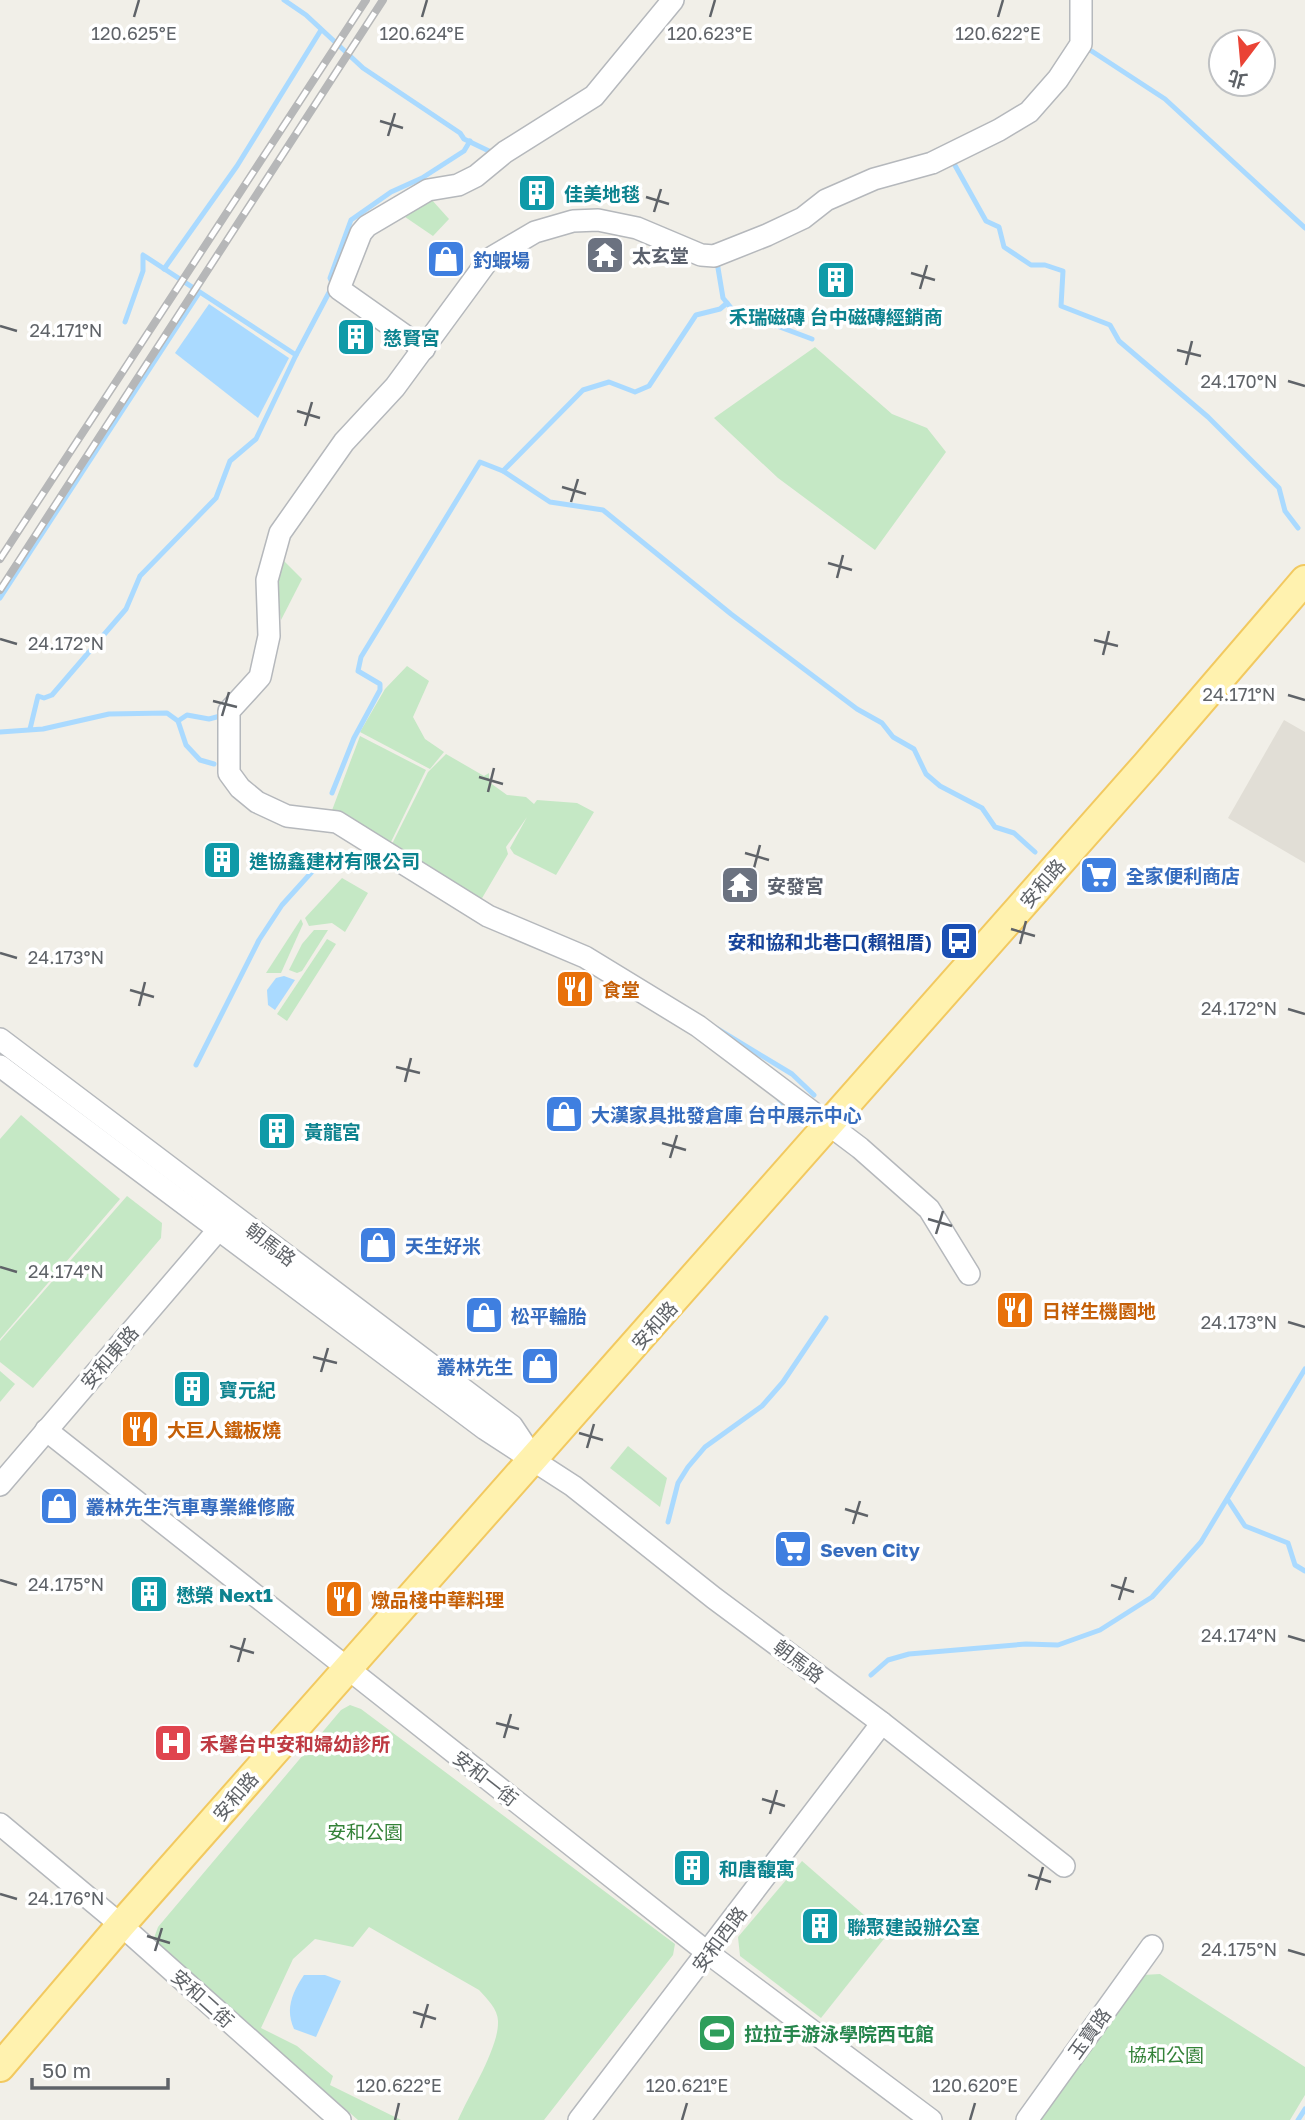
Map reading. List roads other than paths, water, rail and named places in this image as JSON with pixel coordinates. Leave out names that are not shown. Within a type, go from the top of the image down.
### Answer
[{"type":"main road","name":"安和路","points":[[0,2067],[121,1925],[533,1458],[679,1297],[1305,580]]},
{"type":"street","points":[[424,349],[338,289],[361,233],[375,219],[428,190],[458,185],[476,176],[505,152],[594,96],[673,0]]},
{"type":"street","points":[[969,1274],[929,1209],[828,1125],[698,1027],[585,957],[488,916],[337,822],[287,816],[257,802],[233,781],[228,752],[229,711],[260,677],[269,636],[267,580],[280,533],[344,442],[395,387],[489,258],[535,232],[573,221],[598,220],[637,228],[701,255],[714,256],[803,218],[826,200],[874,179],[932,163],[1029,112],[1058,79],[1081,44],[1081,0]]},
{"type":"street","name":"朝馬路","points":[[0,1039],[512,1426],[533,1458]]},
{"type":"street","name":"朝馬路","points":[[0,1066],[485,1429],[533,1458],[882,1723],[1064,1866]]},
{"type":"street","name":"安和東路","points":[[0,1485],[219,1229]]},
{"type":"street","name":"安和一街","points":[[46,1430],[708,1953],[931,2120]]},
{"type":"street","name":"安和西路","points":[[579,2120],[882,1723]]},
{"type":"street","name":"安和二街","points":[[0,1824],[121,1925],[340,2120]]},
{"type":"street","name":"玉寶路","points":[[1027,2120],[1152,1946]]},
{"type":"water","points":[[209,304],[289,358],[258,418],[175,353]]},
{"type":"water","points":[[284,976],[295,980],[275,1010],[268,1005],[267,990],[276,978]]},
{"type":"water","points":[[304,1975],[325,1975],[341,1981],[316,2037],[294,2029],[291,2022],[291,2001]]},
{"type":"waterway","points":[[284,0],[306,15],[363,68],[460,133],[464,139],[491,152]]},
{"type":"waterway","points":[[164,269],[237,166],[321,30]]},
{"type":"waterway","points":[[1087,48],[1165,99],[1305,228]]},
{"type":"waterway","points":[[296,355],[333,285],[330,278],[351,220],[391,192],[422,178],[464,151],[470,141]]},
{"type":"waterway","points":[[952,160],[986,221],[999,227],[1004,247],[1031,265],[1045,265],[1063,271],[1061,306],[1110,325],[1119,341],[1208,417],[1279,488],[1285,511],[1298,528]]},
{"type":"waterway","points":[[30,729],[38,696],[44,698],[52,695],[126,609],[140,576],[216,498],[230,461],[256,439],[296,355],[143,255],[143,271],[125,322]]},
{"type":"waterway","points":[[717,262],[723,298],[732,309],[812,339]]},
{"type":"waterway","points":[[0,598],[199,293]]},
{"type":"waterway","points":[[332,793],[354,738],[380,690],[380,684],[358,671],[361,657],[480,462],[503,471],[583,390],[609,382],[635,392],[649,386],[696,315],[720,309],[727,303]]},
{"type":"waterway","points":[[503,471],[550,502],[603,510],[731,614],[857,709],[882,723],[893,737],[914,749],[926,774],[940,786],[982,808],[995,827],[1014,833],[1035,852]]},
{"type":"waterway","points":[[0,732],[43,729],[109,714],[167,713],[178,721],[186,745],[200,760],[214,764]]},
{"type":"waterway","points":[[178,721],[187,715],[209,719],[224,715]]},
{"type":"waterway","points":[[196,1065],[259,940],[282,905],[328,854]]},
{"type":"waterway","points":[[716,1028],[792,1074],[814,1095]]},
{"type":"waterway","points":[[777,1097],[787,1108]]},
{"type":"waterway","points":[[668,1522],[678,1483],[688,1467],[705,1447],[762,1406],[783,1382],[826,1318]]},
{"type":"waterway","points":[[871,1675],[888,1660],[909,1654],[1026,1644],[1058,1645],[1100,1630],[1152,1597],[1201,1542],[1305,1369]]},
{"type":"waterway","points":[[1228,1500],[1245,1526],[1288,1543],[1295,1565],[1305,1571]]},
{"type":"waterway","points":[[1298,2120],[1305,2109]]},
{"type":"railway","points":[[0,559],[366,0]]},
{"type":"railway","points":[[0,590],[383,0]]},
{"type":"place","name":"佳美地毯","points":[[537,193]]},
{"type":"place","name":"太玄堂","points":[[605,255]]},
{"type":"place","name":"釣蝦場","points":[[446,259]]},
{"type":"place","name":"禾瑞磁磚 台中磁磚經銷商","points":[[836,280]]},
{"type":"place","name":"慈賢宮","points":[[356,337]]},
{"type":"place","name":"進協鑫建材有限公司","points":[[222,860]]},
{"type":"place","name":"全家便利商店","points":[[1099,875]]},
{"type":"place","name":"安發宮","points":[[740,885]]},
{"type":"place","name":"安和協和北巷口(賴祖厝)","points":[[959,941]]},
{"type":"place","name":"食堂","points":[[575,989]]},
{"type":"place","name":"大漢家具批發倉庫 台中展示中心","points":[[564,1114]]},
{"type":"place","name":"黃龍宮","points":[[277,1131]]},
{"type":"place","name":"天生好米","points":[[378,1245]]},
{"type":"place","name":"日祥生機園地","points":[[1015,1310]]},
{"type":"place","name":"松平輪胎","points":[[484,1315]]},
{"type":"place","name":"叢林先生","points":[[540,1366]]},
{"type":"place","name":"寶元紀","points":[[192,1389]]},
{"type":"place","name":"大巨人鐵板燒","points":[[140,1429]]},
{"type":"place","name":"叢林先生汽車專業維修廠","points":[[59,1506]]},
{"type":"place","name":"Seven City","points":[[793,1549]]},
{"type":"place","name":"懋榮 Next1","points":[[149,1594]]},
{"type":"place","name":"燉品棧中華料理","points":[[344,1599]]},
{"type":"place","name":"禾馨台中安和婦幼診所","points":[[173,1743]]},
{"type":"place","name":"和唐馥寓","points":[[692,1868]]},
{"type":"place","name":"聯聚建設辦公室","points":[[820,1926]]},
{"type":"place","name":"拉拉手游泳學院西屯館","points":[[717,2033]]},
{"type":"park label","name":"安和公園","points":[[365,1831]]},
{"type":"park label","name":"協和公園","points":[[1166,2054]]}]
